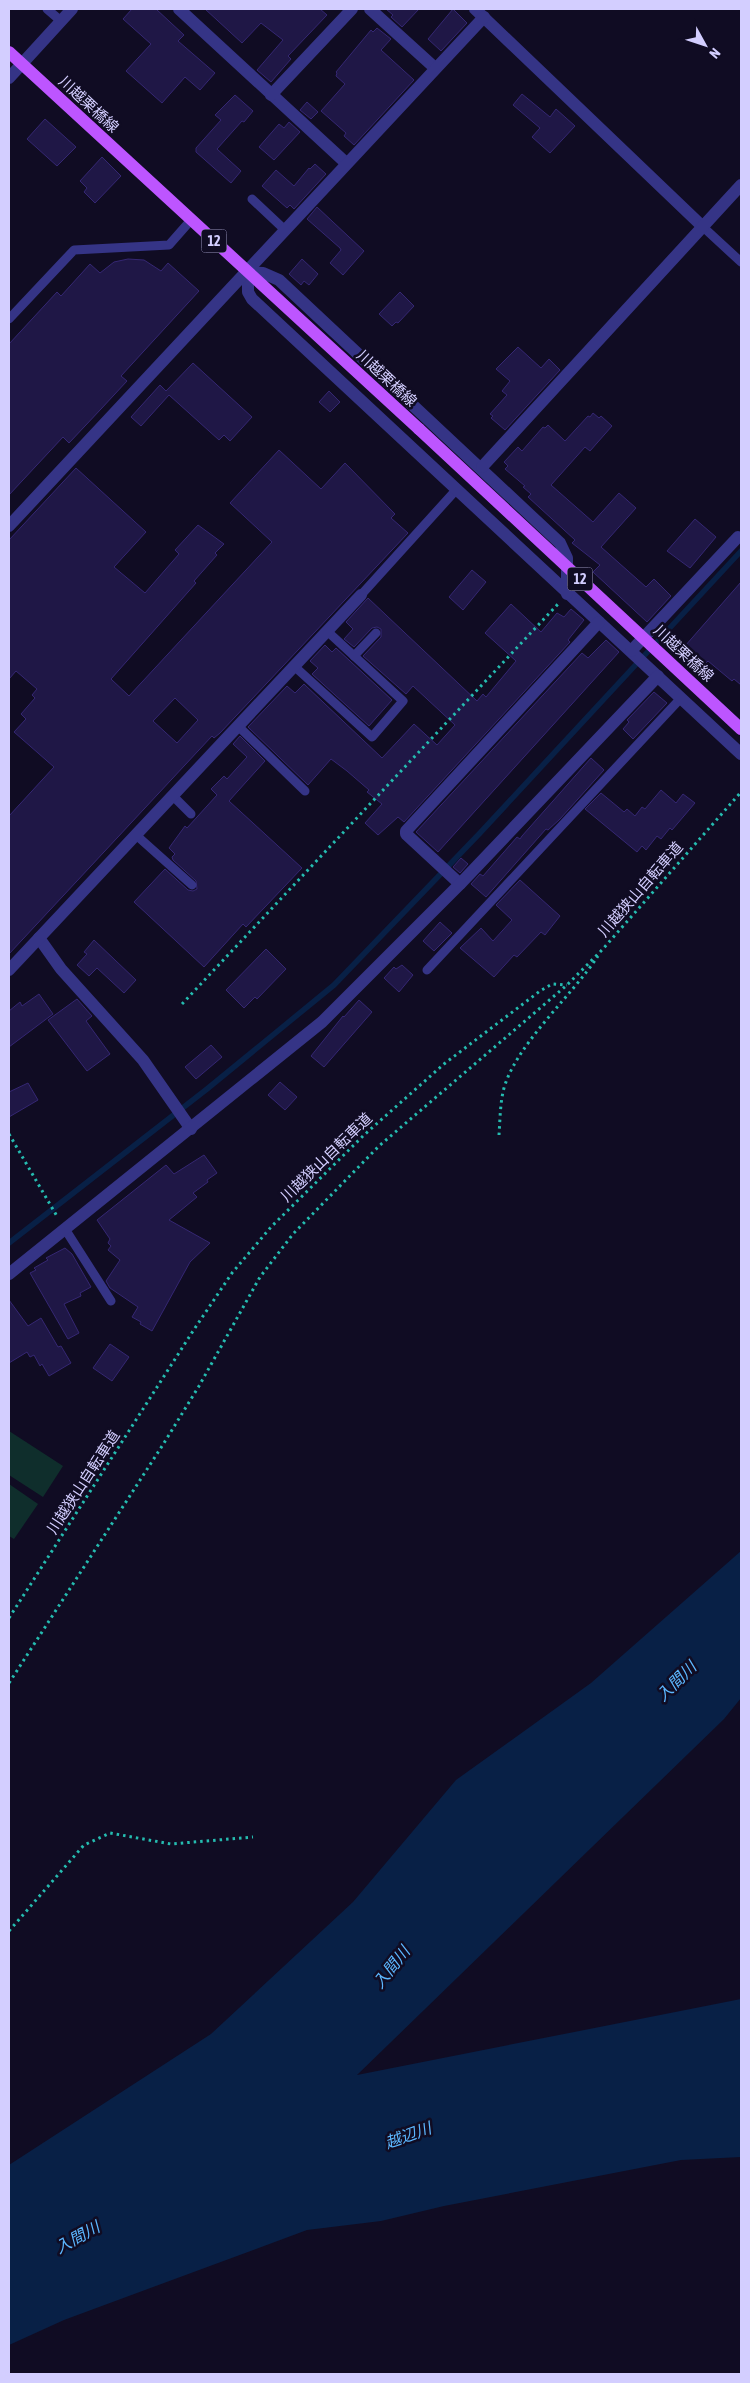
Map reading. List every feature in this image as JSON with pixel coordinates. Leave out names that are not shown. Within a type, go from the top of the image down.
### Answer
[{"type":"main road","name":"川越栗橋線","points":[[9,52],[419,429],[741,729]]},
{"type":"street","points":[[9,78],[72,9]]},
{"type":"street","points":[[179,9],[346,163]]},
{"type":"street","points":[[271,95],[352,9]]},
{"type":"street","points":[[370,9],[435,68]]},
{"type":"street","points":[[9,526],[248,272],[435,68],[479,13],[702,226]]},
{"type":"street","points":[[482,467],[741,185]]},
{"type":"street","points":[[248,272],[263,273],[279,280],[482,467],[560,543],[567,558],[568,594]]},
{"type":"street","points":[[248,272],[248,292],[252,299],[741,754]]},
{"type":"street","points":[[631,651],[738,538]]},
{"type":"street","points":[[9,970],[361,595]]},
{"type":"street","points":[[460,884],[406,834],[406,831],[599,622]]},
{"type":"street","points":[[9,1274],[322,1022],[460,884],[658,676]]},
{"type":"street","points":[[39,938],[61,968],[143,1060],[191,1129]]},
{"type":"lane","points":[[47,9],[61,21]]},
{"type":"lane","points":[[252,199],[285,230]]},
{"type":"lane","points":[[9,319],[74,250],[169,246],[191,220]]},
{"type":"lane","points":[[702,226],[741,262]]},
{"type":"lane","points":[[361,595],[456,490]]},
{"type":"lane","points":[[294,666],[372,737],[403,702],[327,631]]},
{"type":"lane","points":[[354,656],[376,633]]},
{"type":"lane","points":[[427,970],[681,698]]},
{"type":"lane","points":[[238,726],[305,791]]},
{"type":"lane","points":[[173,796],[192,814]]},
{"type":"lane","points":[[136,834],[192,885]]},
{"type":"lane","points":[[65,1229],[111,1301]]},
{"type":"path","points":[[182,1004],[568,594]]},
{"type":"path","name":"川越狭山自転車道","points":[[9,1618],[232,1273],[271,1227],[364,1134],[444,1064],[540,991],[552,984],[567,985],[602,950],[741,792]]},
{"type":"path","points":[[499,1135],[503,1092],[510,1072],[525,1050],[583,978],[602,950]]},
{"type":"path","points":[[9,1683],[200,1386],[260,1277],[293,1234],[379,1146],[567,985]]},
{"type":"path","points":[[9,1134],[65,1229]]},
{"type":"path","points":[[9,1931],[84,1845],[110,1833],[171,1844],[253,1837]]},
{"type":"green space","points":[[9,1431],[63,1466],[43,1497],[9,1475]]},
{"type":"green space","points":[[9,1484],[38,1504],[14,1539],[9,1536]]},
{"type":"water","points":[[741,1551],[741,1698],[724,1719],[357,2075],[741,1999],[741,2157],[681,2160],[444,2206],[381,2221],[307,2230],[64,2320],[9,2345],[9,2165],[211,2034],[353,1902],[456,1780],[591,1683]]},
{"type":"building","points":[[132,9],[156,9],[184,35],[178,41],[215,73],[200,90],[185,77],[162,103],[126,71],[151,44],[123,19]]},
{"type":"building","points":[[205,9],[320,9],[327,15],[288,56],[291,59],[271,82],[257,70],[283,40],[261,23],[242,43]]},
{"type":"building","points":[[386,9],[419,9],[402,27],[391,17],[393,15]]},
{"type":"building","points":[[453,9],[467,23],[441,51],[428,39]]},
{"type":"building","points":[[377,28],[391,39],[381,50],[414,80],[354,145],[344,136],[346,133],[321,111],[345,84],[336,76],[336,72],[371,30],[373,32]]},
{"type":"building","points":[[522,94],[550,117],[556,109],[575,126],[550,153],[532,137],[540,128],[513,105]]},
{"type":"building","points":[[235,95],[253,111],[217,149],[241,171],[231,183],[196,152],[196,148],[221,120],[215,115]]},
{"type":"building","points":[[307,102],[318,112],[311,119],[300,110]]},
{"type":"building","points":[[45,119],[76,147],[57,166],[27,139]]},
{"type":"building","points":[[289,122],[300,132],[274,160],[259,147],[279,124],[284,128]]},
{"type":"building","points":[[102,157],[121,176],[95,203],[84,192],[87,188],[80,181]]},
{"type":"building","points":[[315,164],[326,174],[294,209],[290,205],[287,208],[262,186],[276,170],[294,186],[309,168]]},
{"type":"building","points":[[317,207],[364,251],[343,275],[330,263],[341,250],[340,248],[307,219]]},
{"type":"building","points":[[128,259],[144,260],[161,271],[168,263],[199,291],[121,376],[127,381],[101,409],[69,443],[63,437],[9,495],[9,344],[57,292],[61,296],[90,264],[100,273],[114,262]]},
{"type":"building","points":[[302,259],[318,274],[309,285],[304,281],[301,285],[289,274]]},
{"type":"building","points":[[400,292],[414,306],[398,323],[396,322],[392,326],[379,314]]},
{"type":"building","points":[[518,347],[541,368],[549,359],[560,370],[505,430],[491,418],[493,416],[490,414],[507,395],[502,391],[510,381],[496,369]]},
{"type":"building","points":[[193,363],[252,417],[230,441],[224,435],[219,440],[169,395],[141,426],[131,417],[160,385],[166,391]]},
{"type":"building","points":[[329,391],[340,402],[330,412],[319,402]]},
{"type":"building","points":[[593,413],[599,418],[601,416],[612,426],[590,451],[585,447],[551,485],[593,522],[619,493],[636,508],[601,547],[646,587],[654,579],[671,596],[647,622],[593,572],[600,565],[572,543],[575,540],[528,497],[531,494],[523,487],[525,486],[505,469],[508,466],[504,462],[518,447],[522,451],[543,427],[545,428],[548,425],[565,441]]},
{"type":"building","points":[[279,450],[321,489],[345,463],[395,514],[391,518],[408,533],[220,733],[214,738],[212,736],[9,954],[9,816],[54,767],[14,732],[26,719],[21,714],[35,698],[32,695],[37,689],[16,671],[9,679],[9,540],[76,468],[146,532],[114,567],[145,593],[179,554],[175,550],[198,525],[224,544],[194,581],[196,583],[111,679],[129,696],[272,542],[230,503]],"holes":[[[175,698],[198,720],[177,743],[153,721]]]},
{"type":"building","points":[[695,519],[716,537],[690,568],[667,551]]},
{"type":"building","points":[[472,570],[486,582],[463,610],[449,597]]},
{"type":"building","points":[[741,582],[741,685],[734,679],[732,681],[708,661],[705,664],[685,646]]},
{"type":"building","points":[[368,598],[477,701],[483,694],[486,697],[516,661],[485,633],[511,604],[541,632],[557,613],[564,617],[571,609],[584,620],[568,640],[570,642],[404,822],[398,817],[378,835],[365,823],[382,804],[367,792],[369,790],[347,771],[331,759],[308,785],[248,727],[287,686],[295,693],[304,684],[382,758],[414,724],[437,745],[455,725],[413,686],[406,694],[363,656],[381,637],[381,629],[377,627],[372,628],[354,647],[344,639],[353,629],[346,622]]},
{"type":"building","points":[[606,640],[619,652],[438,852],[416,832],[582,653],[588,658]]},
{"type":"building","points":[[325,645],[332,652],[336,648],[392,700],[369,726],[312,674],[318,668],[310,661]]},
{"type":"building","points":[[654,692],[667,703],[633,739],[623,729],[629,722],[627,720]]},
{"type":"building","points":[[240,736],[265,761],[229,801],[302,868],[246,927],[243,924],[204,967],[134,902],[165,869],[188,890],[193,891],[197,889],[196,881],[173,860],[172,857],[175,854],[169,848],[185,826],[187,828],[217,795],[211,789],[224,776],[227,779],[247,757],[233,744]]},
{"type":"building","points":[[591,758],[604,770],[560,819],[548,830],[546,829],[486,897],[471,884],[480,874],[483,876],[517,837],[520,839]]},
{"type":"building","points":[[661,790],[676,803],[683,794],[695,803],[672,830],[670,828],[661,839],[657,836],[646,850],[642,846],[637,852],[585,809],[601,793],[624,812],[627,809],[635,816],[642,807],[645,809]]},
{"type":"building","points":[[461,858],[468,864],[460,873],[453,867]]},
{"type":"building","points":[[520,880],[560,916],[545,935],[541,932],[517,957],[514,955],[494,977],[460,948],[481,928],[493,941],[512,920],[496,905]]},
{"type":"building","points":[[440,922],[452,933],[434,951],[423,941]]},
{"type":"building","points":[[94,940],[136,980],[124,993],[97,968],[89,976],[77,965],[87,954],[84,952]]},
{"type":"building","points":[[266,949],[286,969],[257,999],[255,997],[244,1008],[226,990]]},
{"type":"building","points":[[402,965],[413,975],[399,992],[384,978],[394,967],[396,969]]},
{"type":"building","points":[[39,994],[53,1014],[9,1047],[9,1011],[20,1002],[22,1006]]},
{"type":"building","points":[[77,999],[92,1016],[86,1021],[110,1054],[87,1071],[48,1020]]},
{"type":"building","points":[[359,1000],[372,1012],[324,1067],[311,1056],[343,1016]]},
{"type":"building","points":[[211,1045],[222,1057],[196,1079],[185,1067]]},
{"type":"building","points":[[280,1082],[297,1097],[285,1110],[268,1095]]},
{"type":"building","points":[[28,1083],[38,1100],[9,1117],[9,1092]]},
{"type":"building","points":[[204,1155],[217,1173],[193,1193],[197,1197],[169,1220],[210,1243],[190,1262],[152,1331],[132,1317],[138,1307],[110,1288],[106,1281],[120,1260],[108,1250],[111,1246],[108,1243],[110,1239],[97,1220],[166,1165],[174,1174]]},
{"type":"building","points":[[65,1248],[72,1254],[91,1287],[80,1293],[81,1296],[64,1304],[79,1333],[68,1339],[30,1273],[36,1270],[34,1268],[48,1260],[46,1258]]},
{"type":"building","points":[[9,1300],[28,1326],[41,1318],[58,1347],[61,1346],[71,1363],[49,1376],[42,1364],[40,1366],[34,1355],[30,1357],[27,1352],[9,1363]]},
{"type":"building","points":[[110,1344],[129,1357],[112,1381],[93,1368]]},
{"type":"waterway","points":[[9,1243],[207,1089],[334,985],[480,833],[741,551]]},
{"type":"water label","name":"入間川","points":[[676,1681]]},
{"type":"water label","name":"入間川","points":[[391,1967]]},
{"type":"water label","name":"越辺川","points":[[408,2135]]},
{"type":"water label","name":"入間川","points":[[77,2237]]}]
